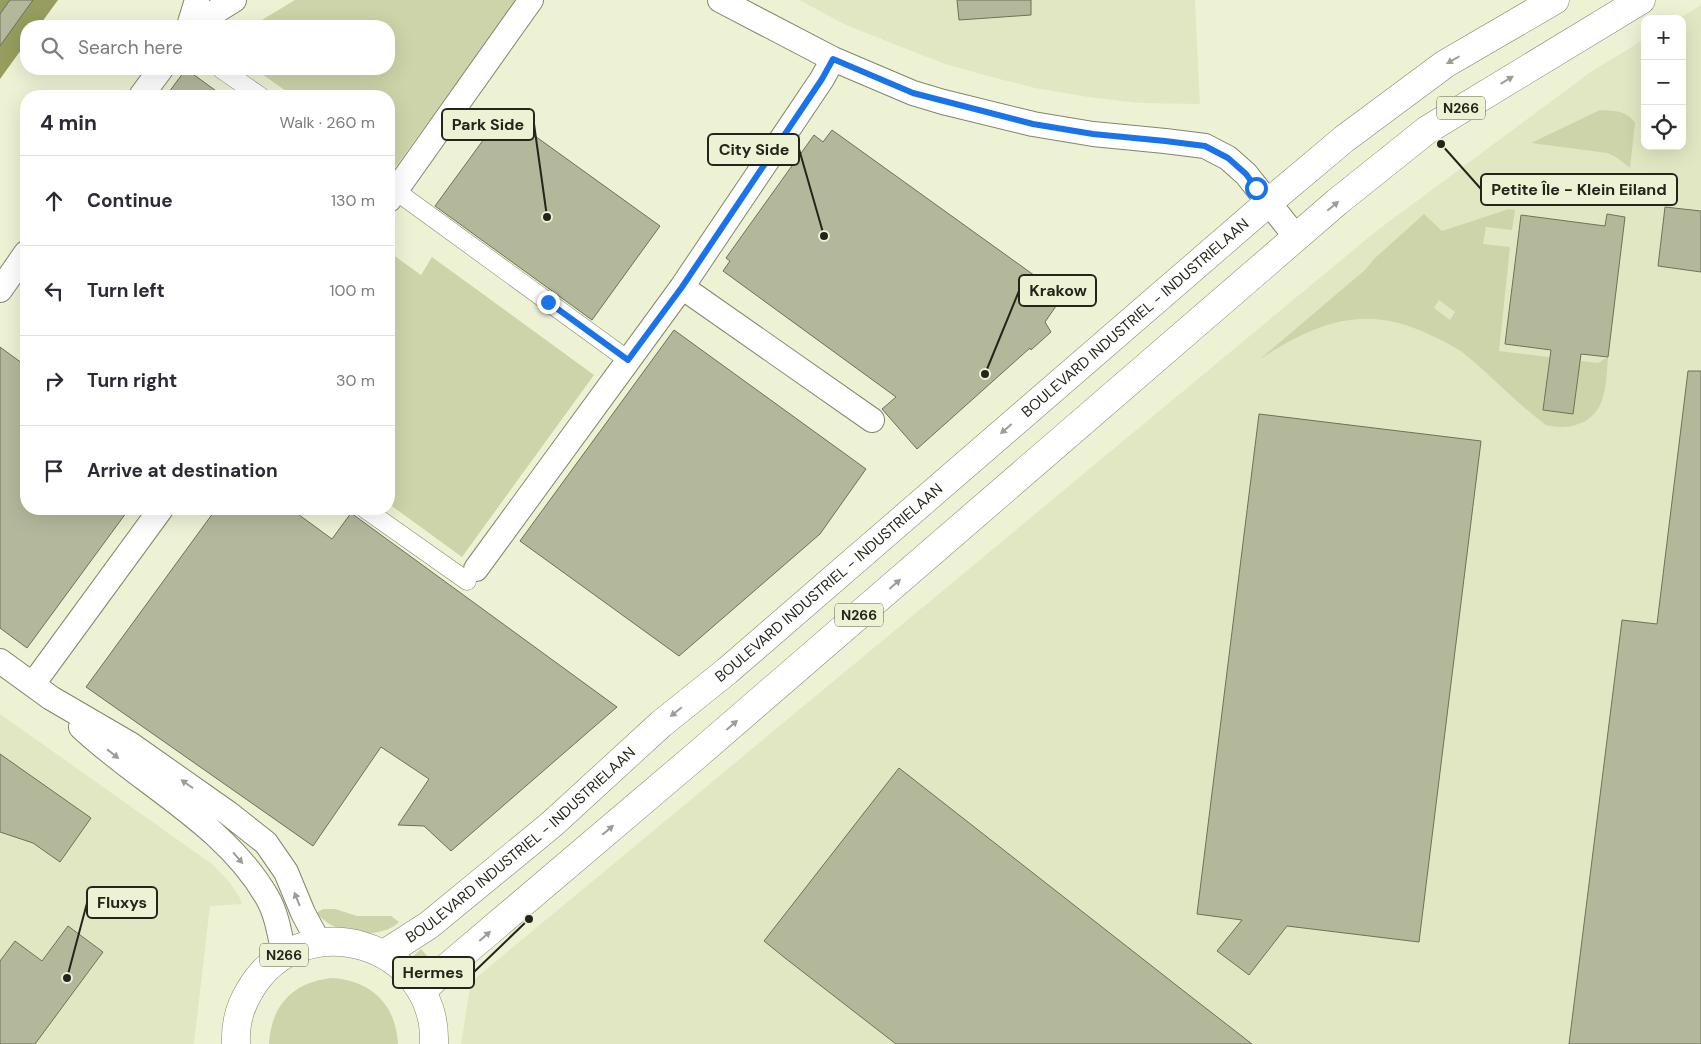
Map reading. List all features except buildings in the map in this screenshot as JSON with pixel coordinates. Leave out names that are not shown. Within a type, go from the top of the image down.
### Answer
[{"type":"main road","name":"N266","points":[[1268,203],[1344,139],[1445,64],[1555,0]]},
{"type":"main road","name":"N266","points":[[422,991],[445,969],[698,755],[1296,237],[1427,130],[1624,4]]},
{"type":"main road","name":"BOULEVARD INDUSTRIEL - INDUSTRIELAAN","points":[[384,954],[429,925],[552,824],[661,724],[727,671],[1268,203]]},
{"type":"main road","name":"N266","points":[[236,1044],[238,1016],[245,998],[255,982],[268,967],[284,955],[307,945],[342,941],[364,945],[384,954],[412,976],[422,991],[431,1012],[435,1034],[434,1044]]},
{"type":"street","points":[[191,20],[197,0]]},
{"type":"street","points":[[204,20],[234,0]]},
{"type":"street","points":[[395,186],[530,0]]},
{"type":"street","points":[[732,3],[833,59],[913,93],[1033,124],[1093,134],[1205,146],[1228,158],[1246,174],[1296,237]]},
{"type":"street","points":[[375,515],[472,575],[682,287],[822,79],[833,59]]},
{"type":"street","points":[[145,90],[157,75]]},
{"type":"street","points":[[230,75],[251,90]]},
{"type":"street","points":[[395,195],[628,360]]},
{"type":"street","points":[[0,290],[20,265]]},
{"type":"street","points":[[682,287],[872,420]]},
{"type":"street","points":[[42,691],[156,515]]},
{"type":"street","points":[[0,661],[42,691],[130,744],[228,813],[266,843],[286,872],[303,914],[319,943]]},
{"type":"street","points":[[42,691],[99,744],[205,826],[225,844],[245,867],[267,898],[277,923],[284,955]]},
{"type":"street","points":[[205,826],[213,822],[227,821],[248,829]]},
{"type":"shaded area","points":[[0,0],[58,0],[43,20],[20,20],[20,51],[0,79]]},
{"type":"shaded area","points":[[295,0],[517,0],[395,168],[395,90],[285,90],[263,75],[395,75],[395,20],[262,20]]},
{"type":"shaded area","points":[[799,0],[1195,0],[1200,104],[1138,103],[1088,97],[1035,88],[999,79],[945,64],[914,52],[846,25]]},
{"type":"shaded area","points":[[1701,5],[1701,1044],[461,1044],[471,982],[1375,232],[1592,71],[1641,41],[1641,150],[1686,150],[1685,15]]},
{"type":"shaded area","points":[[1600,110],[1624,113],[1635,123],[1630,168],[1616,157],[1607,153],[1531,143]]},
{"type":"shaded area","points":[[1509,209],[1515,210],[1512,230],[1486,227],[1483,244],[1510,247],[1499,351],[1598,363],[1608,357],[1603,397],[1600,406],[1588,419],[1573,426],[1555,427],[1546,425],[1524,408],[1458,349],[1405,325],[1383,320],[1361,319],[1341,321],[1321,327],[1281,346],[1260,359],[1365,270],[1374,259],[1424,214],[1442,231]],"holes":[[[1439,300],[1455,312],[1450,320],[1434,308]],[[1549,363],[1579,366],[1573,414],[1544,410]]]},
{"type":"shaded area","points":[[395,256],[421,275],[432,257],[594,375],[462,557],[395,508]]},
{"type":"shaded area","points":[[0,714],[212,864],[230,883],[239,896],[242,904],[210,906],[194,1044],[0,1044]]},
{"type":"shaded area","points":[[323,909],[335,909],[357,916],[391,916],[399,922],[390,928],[373,933],[349,932],[335,927],[322,919],[316,913]]},
{"type":"shaded area","points":[[421,949],[437,967],[426,977],[410,959]]},
{"type":"shaded area","points":[[333,978],[359,984],[379,997],[387,1007],[392,1018],[398,1044],[269,1044],[274,1018],[287,997],[307,984]]},
{"type":"place","name":"Petite Île - Klein Eiland","points":[[1441,144]]},
{"type":"place","name":"Park Side","points":[[547,217]]},
{"type":"place","name":"City Side","points":[[824,236]]},
{"type":"place","name":"Krakow","points":[[985,374]]},
{"type":"place","name":"Hermes","points":[[529,919]]},
{"type":"place","name":"Fluxys","points":[[67,978]]},
{"type":"route","points":[[548,302],[628,360],[682,287],[822,79],[833,59],[913,93],[1033,124],[1093,134],[1205,146],[1228,158],[1246,174],[1256,188]]}]
